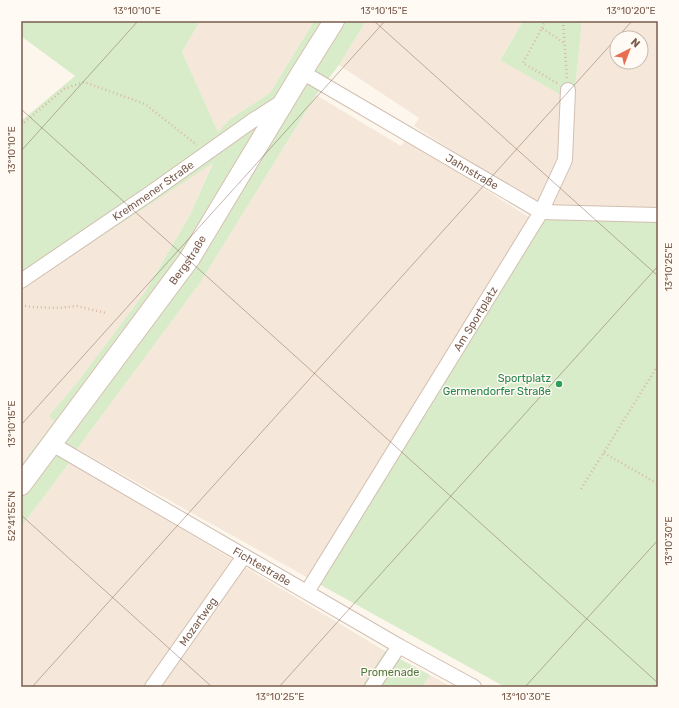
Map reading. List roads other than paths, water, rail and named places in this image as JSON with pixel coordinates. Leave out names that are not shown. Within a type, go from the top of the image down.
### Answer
[{"type":"street","name":"Bergstraße","points":[[21,486],[190,258],[334,21]]},
{"type":"street","name":"Jahnstraße","points":[[302,72],[541,212],[658,215]]},
{"type":"street","name":"Am Sportplatz","points":[[307,592],[541,212],[565,160],[568,90]]},
{"type":"street","name":"Kremmener Straße","points":[[21,281],[149,194],[252,121],[285,100]]},
{"type":"street","name":"Fichtestraße","points":[[52,444],[398,646],[474,687]]},
{"type":"street","name":"Mozartweg","points":[[152,687],[244,556]]},
{"type":"street","points":[[372,687],[398,646]]},
{"type":"place","name":"Sportplatz Germendorfer Straße","points":[[559,384]]},
{"type":"park label","name":"Promenade","points":[[390,672]]}]
